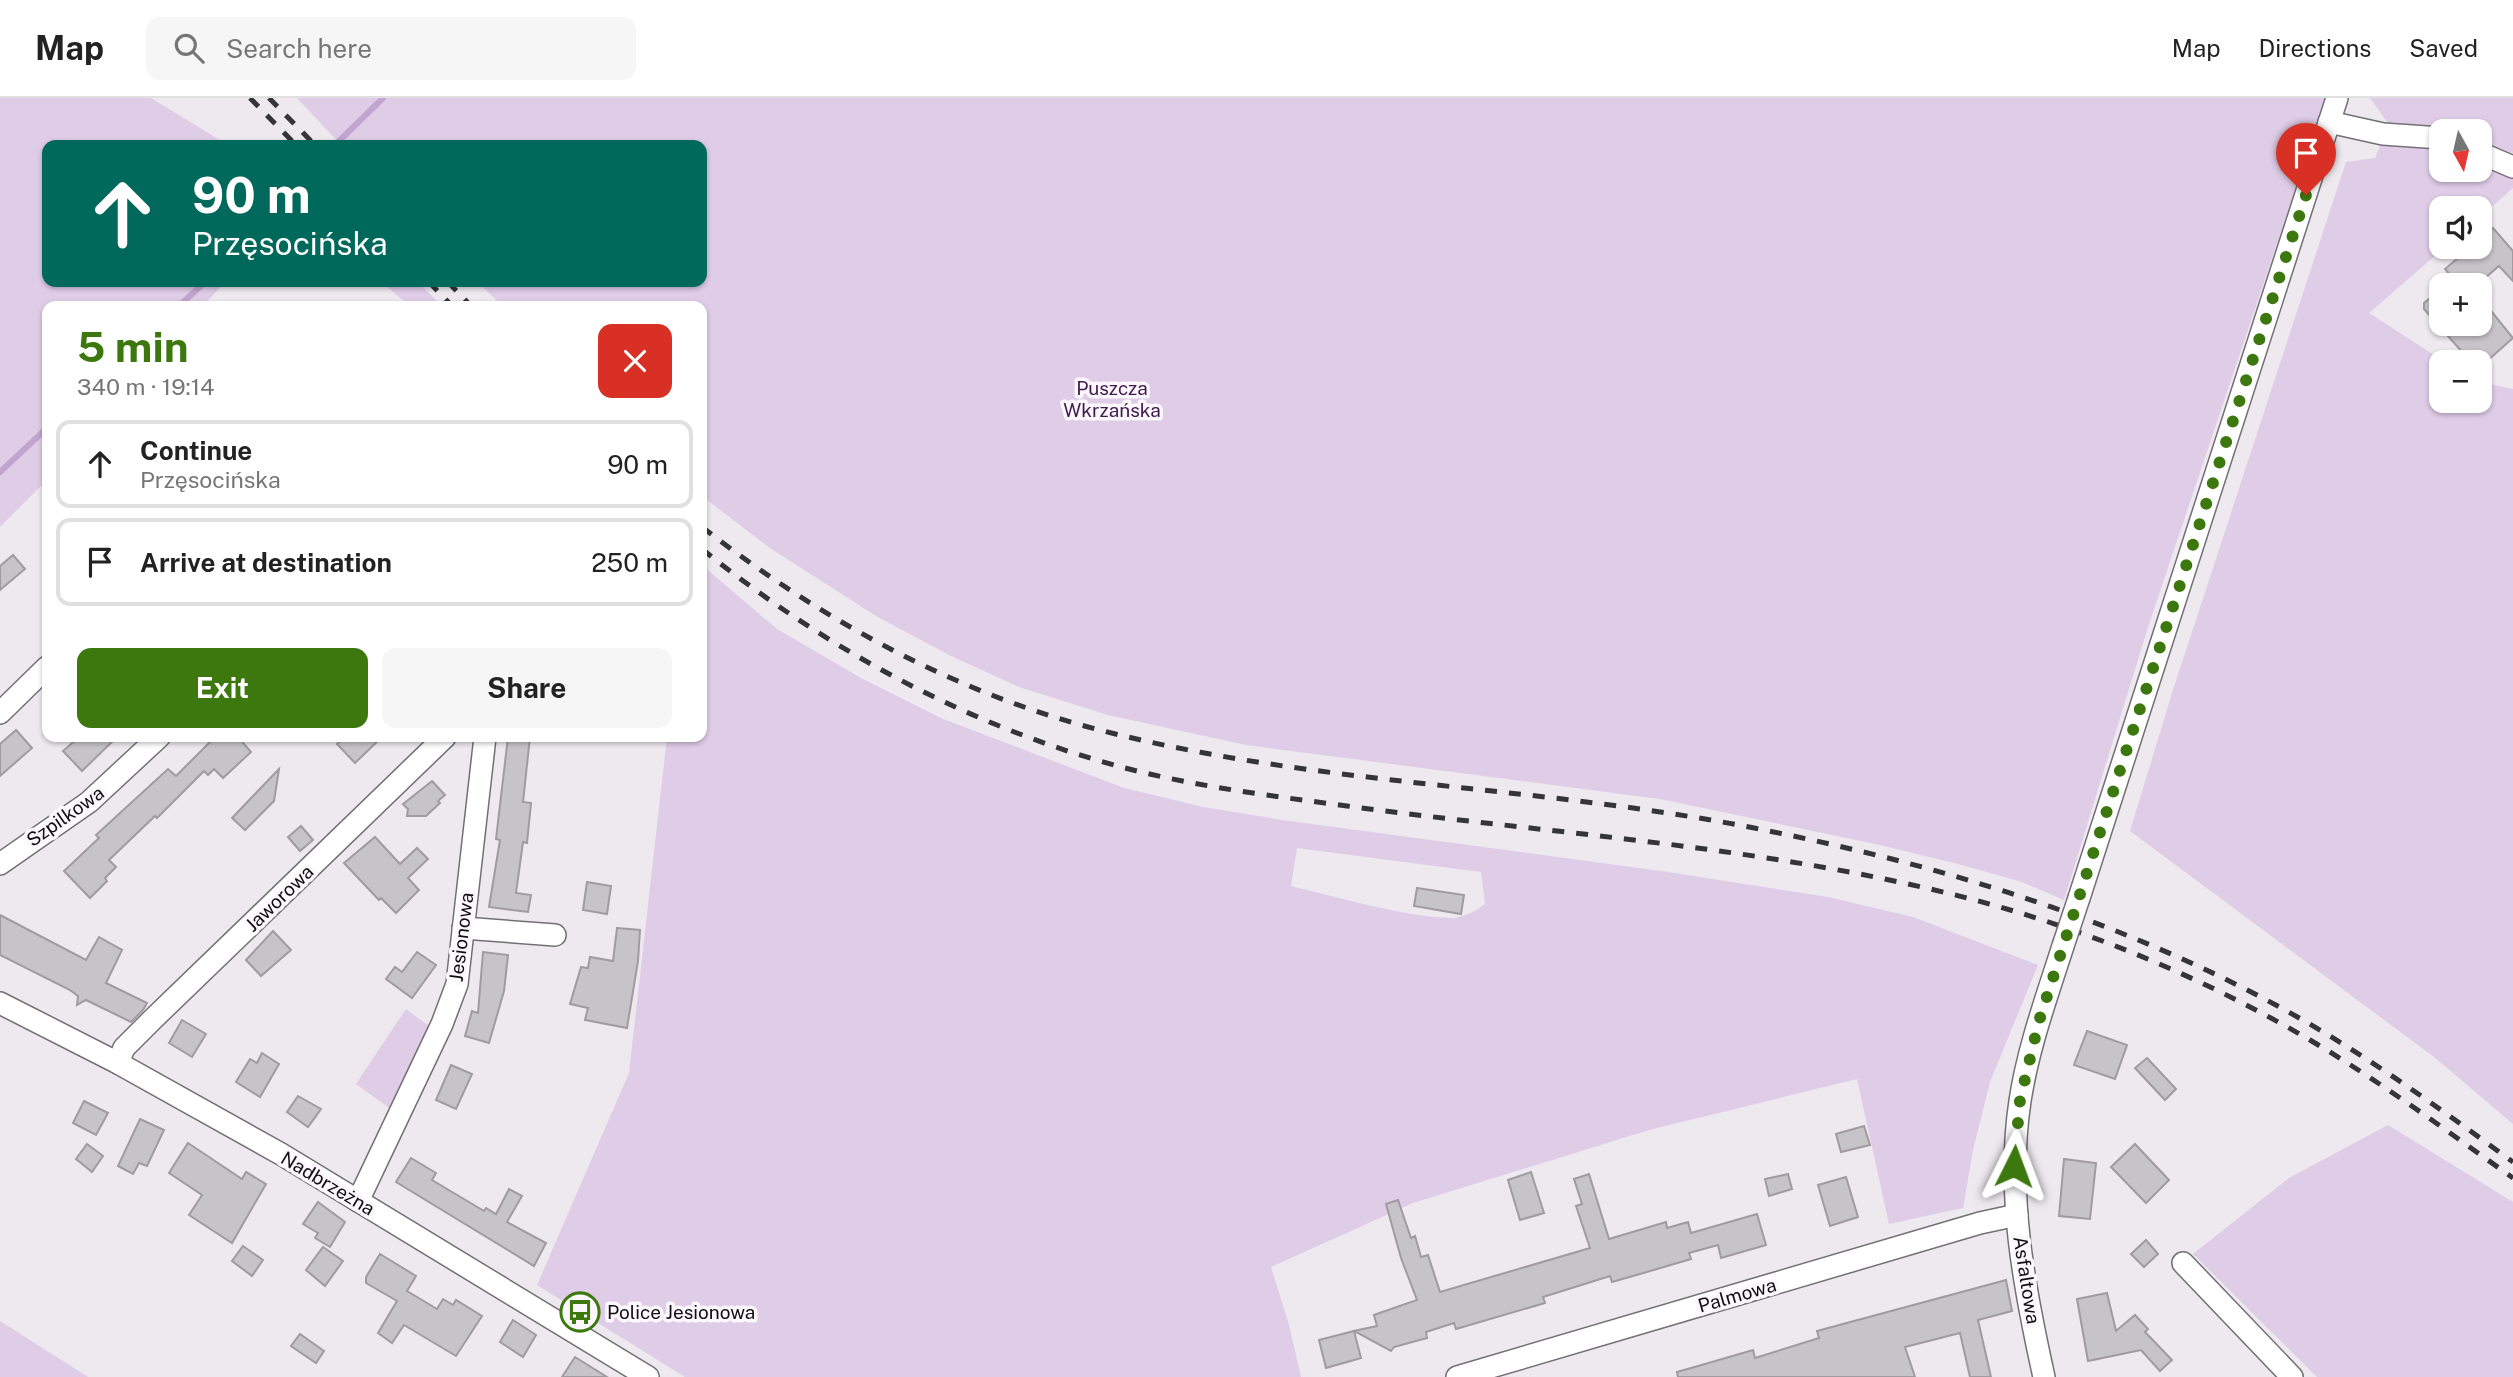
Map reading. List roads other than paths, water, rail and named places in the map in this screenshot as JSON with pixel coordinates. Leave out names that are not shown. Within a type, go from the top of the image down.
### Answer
[{"type":"street","name":"Asfaltowa","points":[[2044,1377],[2017,1215],[2015,1158],[2020,1100],[2039,1021],[2337,98]]},
{"type":"street","points":[[2329,122],[2383,134],[2429,137]]},
{"type":"street","points":[[2492,158],[2513,167]]},
{"type":"street","points":[[0,713],[42,672]]},
{"type":"street","name":"Szpilkowa","points":[[0,864],[89,802],[154,742]]},
{"type":"street","name":"Jaworowa","points":[[118,1063],[124,1048],[152,1020],[440,742]]},
{"type":"street","name":"Jesionowa","points":[[358,1201],[442,1024],[457,984],[484,742]]},
{"type":"street","points":[[463,928],[555,935]]},
{"type":"street","name":"Nadbrzeżna","points":[[0,1003],[118,1063],[281,1154],[593,1341],[648,1377]]},
{"type":"street","name":"Palmowa","points":[[1457,1377],[1991,1220],[2017,1215]]},
{"type":"street","points":[[2183,1263],[2292,1377]]},
{"type":"waterway","points":[[340,140],[383,98]]},
{"type":"waterway","points":[[184,301],[200,287]]},
{"type":"waterway","points":[[0,472],[42,433]]},
{"type":"railway","points":[[250,98],[291,140]]},
{"type":"railway","points":[[269,98],[310,140]]},
{"type":"railway","points":[[434,287],[447,301]]},
{"type":"railway","points":[[453,287],[466,301]]},
{"type":"railway","points":[[707,531],[789,590],[882,644],[979,690],[1081,725],[1164,745],[1249,761],[1590,802],[1759,829],[1895,860],[2029,899],[2159,949],[2285,1010],[2373,1063],[2513,1162]]},
{"type":"railway","points":[[707,553],[799,620],[902,681],[1011,731],[1125,768],[1180,781],[1263,795],[1736,853],[1814,866],[1967,898],[2012,910],[2100,940],[2187,976],[2310,1040],[2413,1107],[2513,1178]]},
{"type":"place","name":"Police Jesionowa","points":[[580,1312]]},
{"type":"park label","name":"Puszcza Wkrzańska","points":[[1112,399]]}]
